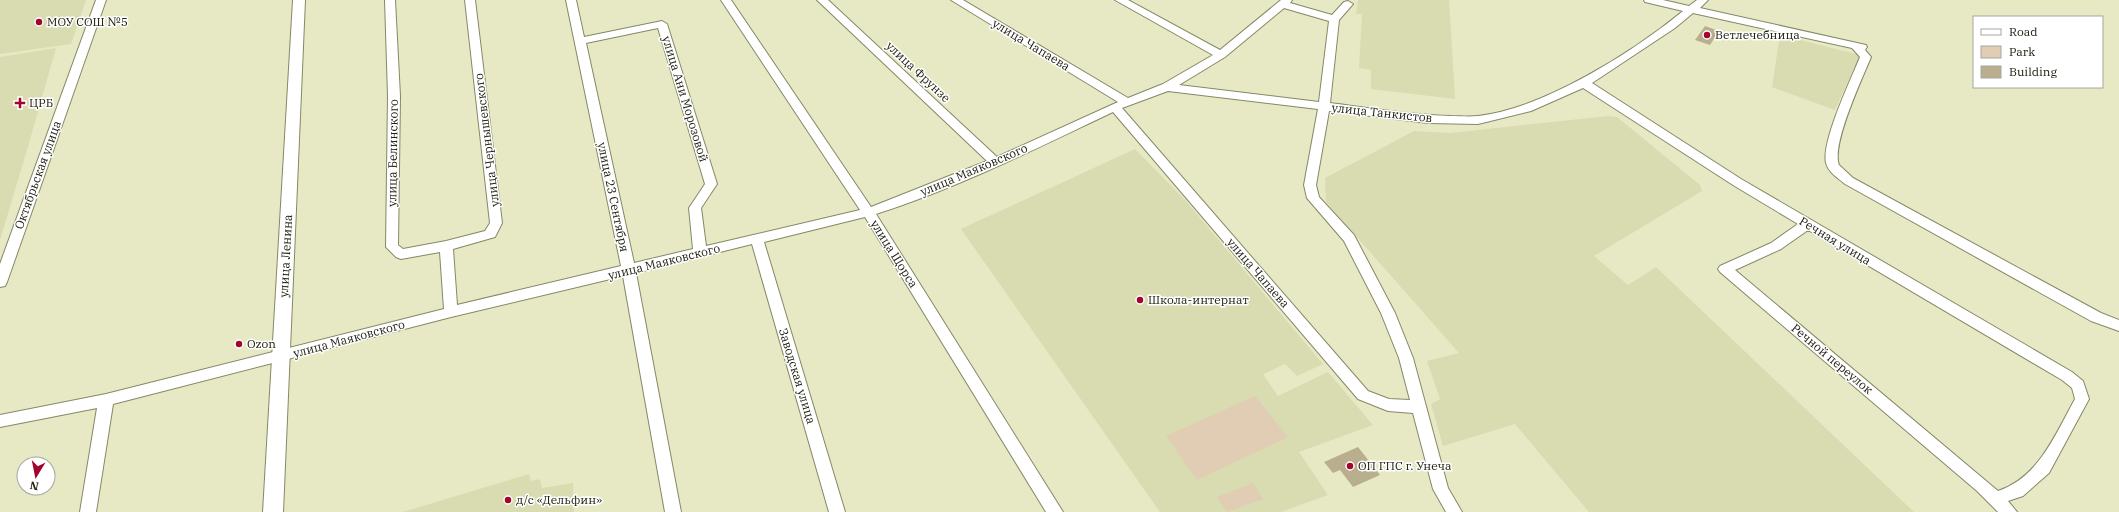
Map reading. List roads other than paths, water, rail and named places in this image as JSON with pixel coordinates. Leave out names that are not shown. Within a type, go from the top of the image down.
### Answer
[{"type":"main road","name":"улица Ленина","points":[[273,512],[299,0]]},
{"type":"street","name":"Октябрьская улица","points":[[0,282],[101,0]]},
{"type":"street","name":"улица Белинского","points":[[390,0],[394,96],[392,248],[401,254],[446,246]]},
{"type":"street","name":"улица Чернышевского","points":[[446,246],[490,234],[496,222],[470,0]]},
{"type":"street","name":"улица 23 Сентября","points":[[571,0],[629,271],[673,512]]},
{"type":"street","name":"улица Щорса","points":[[726,0],[868,212],[1055,512]]},
{"type":"street","name":"улица Фрунзе","points":[[822,0],[996,162]]},
{"type":"street","name":"улица Чапаева","points":[[956,0],[1121,104],[1364,395],[1388,405],[1420,407]]},
{"type":"street","points":[[1120,0],[1221,55]]},
{"type":"street","points":[[1649,0],[1869,48]]},
{"type":"street","name":"улица Танкистов","points":[[1454,512],[1441,489],[1406,358],[1388,314],[1349,238],[1313,198],[1310,185],[1324,106],[1428,119],[1478,120],[1527,108],[1584,83],[1694,9],[1703,0]]},
{"type":"street","name":"улица Маяковского","points":[[0,421],[106,400],[280,357],[451,312],[629,271],[700,252],[868,212],[996,162],[1121,104],[1167,87],[1221,55],[1285,2]]},
{"type":"street","points":[[1285,2],[1334,20]]},
{"type":"street","points":[[1167,87],[1324,106],[1334,20],[1348,4]]},
{"type":"street","name":"улица Ани Морозовой","points":[[580,41],[662,24],[711,184],[695,208],[700,252]]},
{"type":"street","points":[[1855,45],[1866,57],[1832,147],[1832,163],[1840,173],[1849,181],[2096,318],[2119,326]]},
{"type":"street","name":"Речная улица","points":[[1584,83],[1737,182],[2067,376],[2078,386],[2082,399],[2044,468],[2018,491],[1995,499]]},
{"type":"street","name":"Речной переулок","points":[[1807,224],[1776,246],[1725,268],[2009,512]]},
{"type":"street","name":"Заводская улица","points":[[757,239],[837,512]]},
{"type":"street","points":[[446,246],[451,312]]},
{"type":"street","points":[[88,512],[106,400]]},
{"type":"place","name":"МОУ СОШ №5","points":[[39,22]]},
{"type":"place","name":"Ветлечебница","points":[[1707,35]]},
{"type":"place","name":"ЦРБ","points":[[20,103]]},
{"type":"place","name":"Школа-интернат","points":[[1140,300]]},
{"type":"place","name":"Ozon","points":[[239,344]]},
{"type":"place","name":"ОП ГПС г. Унеча","points":[[1350,466]]},
{"type":"place","name":"д/с «Дельфин»","points":[[508,500]]}]
